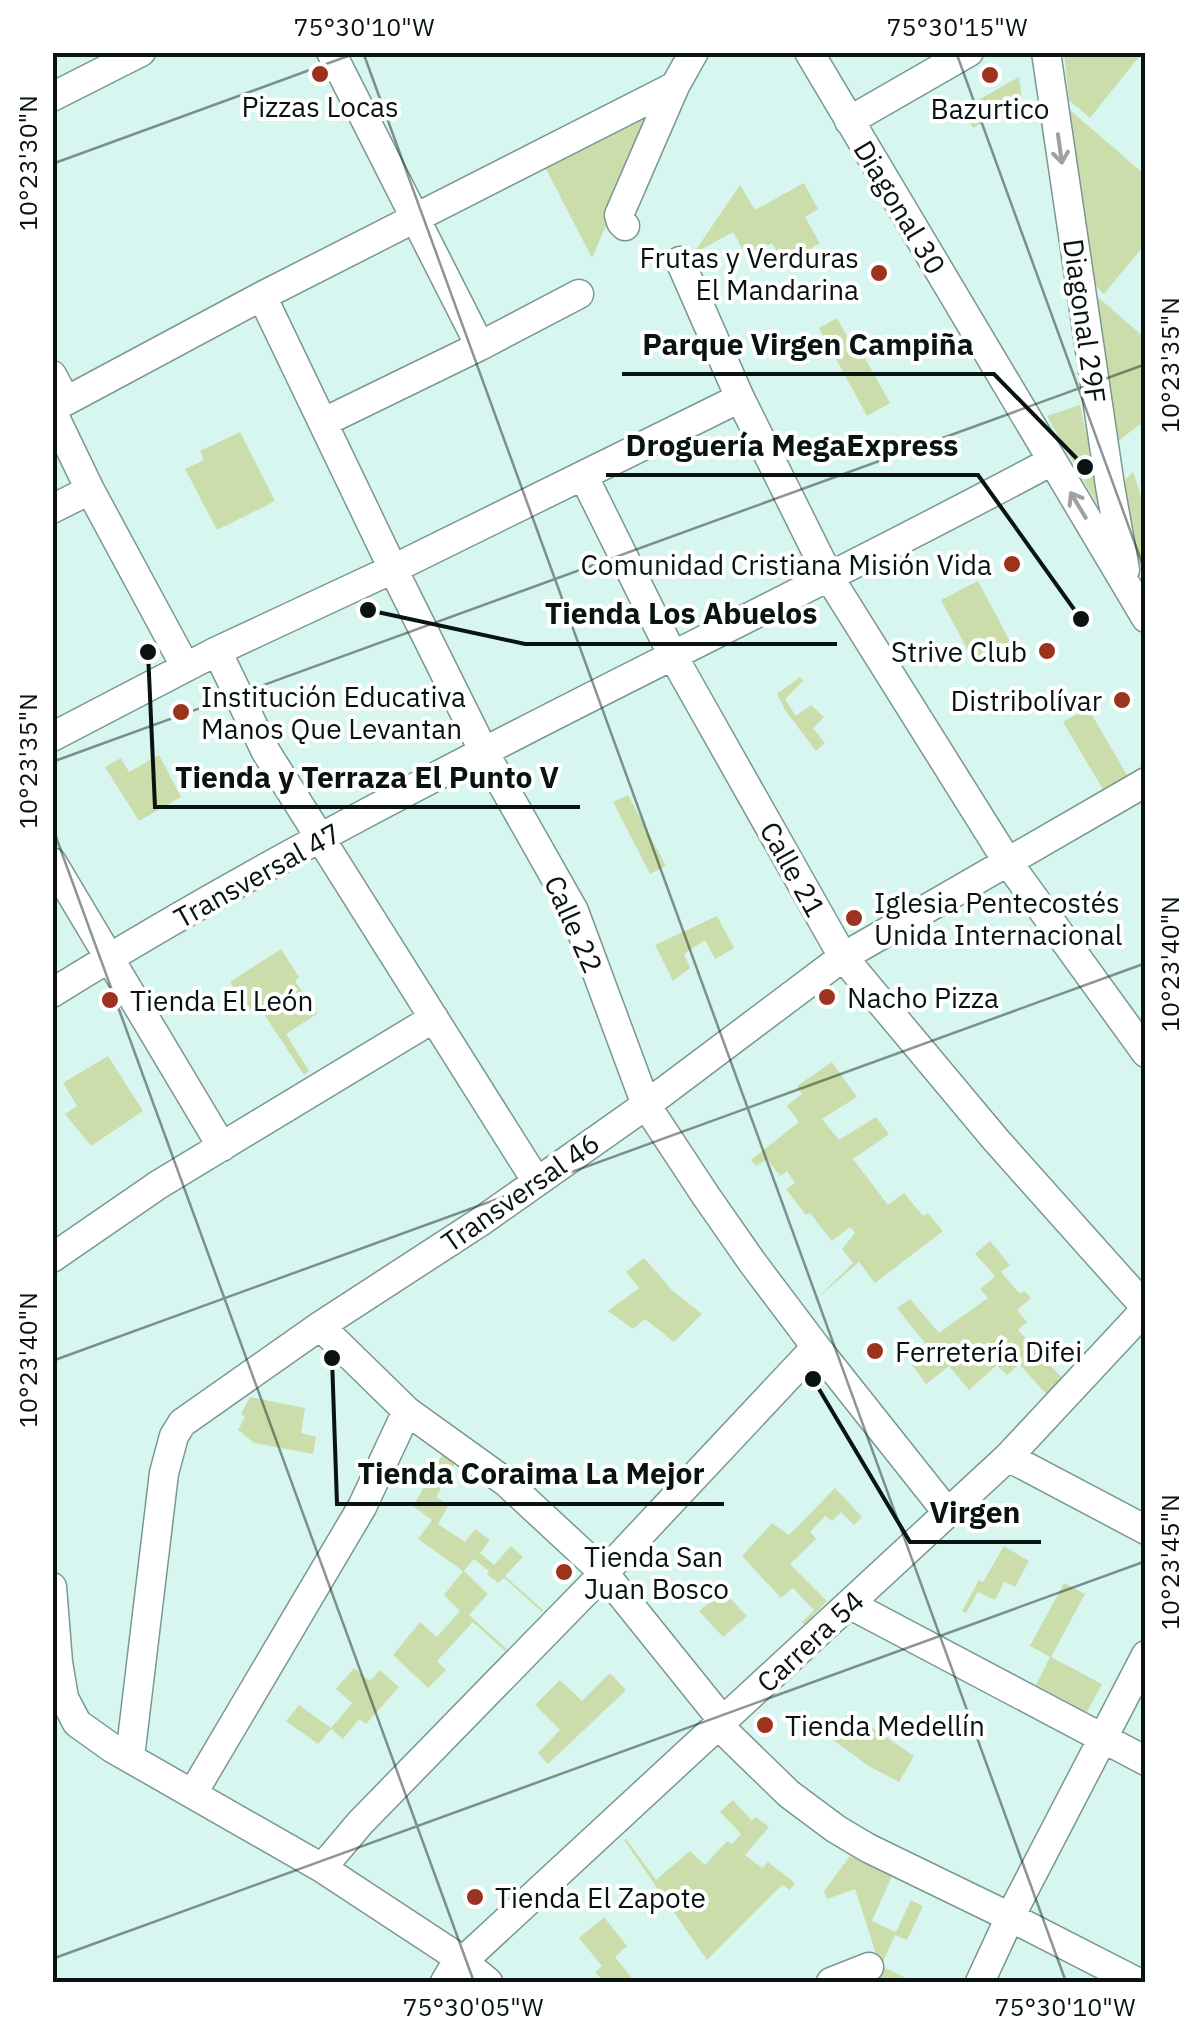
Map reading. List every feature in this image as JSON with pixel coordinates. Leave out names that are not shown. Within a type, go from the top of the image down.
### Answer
[{"type":"street","points":[[52,97],[140,52]]},
{"type":"street","points":[[330,52],[480,346]]},
{"type":"street","points":[[625,226],[619,214],[694,52]]},
{"type":"street","name":"Diagonal 30","points":[[809,52],[1146,618]]},
{"type":"street","points":[[848,121],[969,52]]},
{"type":"street","name":"Diagonal 29F","points":[[1046,52],[1128,589]]},
{"type":"street","points":[[57,406],[262,296],[675,86]]},
{"type":"street","points":[[680,260],[740,398],[829,577],[1007,862],[1146,1053]]},
{"type":"street","points":[[324,422],[580,294]]},
{"type":"street","name":"Calle 22","points":[[262,296],[484,752],[574,911],[646,1105],[706,1196],[816,1347],[948,1512]]},
{"type":"street","points":[[52,375],[57,406],[90,490],[185,666]]},
{"type":"street","points":[[52,737],[217,650],[393,569],[740,398]]},
{"type":"street","name":"Transversal 47","points":[[52,993],[320,839],[1052,461]]},
{"type":"street","name":"Calle 21","points":[[584,476],[673,656],[843,957],[996,1140],[1146,1309]]},
{"type":"street","points":[[52,509],[90,490]]},
{"type":"street","points":[[217,650],[266,752],[538,1182]]},
{"type":"street","name":"Transversal 46","points":[[130,1757],[164,1473],[174,1436],[182,1423],[538,1182],[843,957],[1146,782]]},
{"type":"street","points":[[52,862],[222,1147]]},
{"type":"street","points":[[52,1258],[158,1185],[434,1018]]},
{"type":"street","name":"Carrera 54","points":[[456,1967],[1008,1458],[1146,1309]]},
{"type":"street","points":[[320,1326],[407,1411],[507,1483],[604,1573],[721,1723],[789,1794],[836,1829],[911,1870],[1136,1982]]},
{"type":"street","points":[[322,1868],[360,1822],[604,1573],[816,1347]]},
{"type":"street","points":[[193,1792],[362,1508],[407,1411]]},
{"type":"street","points":[[1008,1458],[1146,1530]]},
{"type":"street","points":[[52,1587],[64,1698],[77,1723],[322,1868],[456,1967],[488,1982]]},
{"type":"street","points":[[849,1604],[1146,1761]]},
{"type":"street","points":[[980,1982],[1146,1655]]},
{"type":"street","points":[[831,1982],[870,1967]]},
{"type":"green space","points":[[1064,52],[1142,53],[1090,118],[1069,100]]},
{"type":"green space","points":[[1019,77],[1022,101],[973,128],[962,109]]},
{"type":"green space","points":[[656,110],[592,258],[545,167]]},
{"type":"green space","points":[[1070,110],[1145,175],[1145,244],[1104,294],[1094,285]]},
{"type":"green space","points":[[804,183],[818,209],[805,217],[820,243],[784,264],[772,243],[747,257],[733,232],[693,254],[740,185],[755,210]]},
{"type":"green space","points":[[1092,292],[1145,338],[1145,426],[1139,425],[1117,442]]},
{"type":"green space","points":[[837,318],[855,351],[860,349],[890,403],[867,416],[819,328]]},
{"type":"green space","points":[[1080,405],[1105,518],[1047,416]]},
{"type":"green space","points":[[240,432],[275,501],[217,530],[185,469],[204,460],[200,451]]},
{"type":"green space","points":[[1133,472],[1145,508],[1145,577],[1133,543],[1122,483]]},
{"type":"green space","points":[[978,581],[1012,645],[975,664],[941,600]]},
{"type":"green space","points":[[800,677],[803,681],[785,699],[796,716],[811,705],[824,717],[813,728],[825,743],[816,751],[777,694]]},
{"type":"green space","points":[[1088,708],[1128,777],[1104,791],[1063,722]]},
{"type":"green space","points":[[159,755],[181,797],[139,821],[105,767],[121,758],[129,772]]},
{"type":"green space","points":[[628,795],[666,866],[650,874],[613,802]]},
{"type":"green space","points":[[717,916],[734,948],[715,959],[705,940],[684,954],[690,968],[673,981],[655,945]]},
{"type":"green space","points":[[281,949],[299,977],[295,981],[317,1014],[286,1034],[309,1071],[304,1075],[258,1005],[248,1011],[230,982]]},
{"type":"green space","points":[[108,1056],[143,1111],[91,1146],[65,1114],[77,1106],[63,1083]]},
{"type":"green space","points":[[832,1062],[857,1097],[822,1119],[839,1140],[876,1117],[889,1134],[853,1159],[888,1205],[904,1193],[923,1216],[928,1213],[943,1231],[875,1283],[859,1262],[813,1302],[853,1263],[842,1249],[855,1233],[850,1227],[832,1241],[786,1189],[795,1183],[787,1171],[780,1176],[767,1159],[756,1166],[751,1160],[799,1122],[787,1106],[802,1094],[797,1086]]},
{"type":"green space","points":[[990,1241],[1010,1265],[1001,1272],[1020,1294],[1024,1291],[1031,1298],[1017,1310],[1027,1322],[1018,1330],[1064,1380],[1048,1396],[1019,1364],[1007,1375],[997,1365],[969,1390],[949,1366],[926,1384],[906,1357],[925,1343],[897,1308],[910,1299],[939,1333],[988,1298],[980,1289],[995,1276],[975,1254]]},
{"type":"green space","points":[[644,1258],[672,1290],[702,1314],[674,1342],[645,1319],[633,1329],[608,1311],[639,1288],[626,1272]]},
{"type":"green space","points":[[250,1397],[305,1408],[301,1433],[316,1437],[313,1454],[254,1443],[238,1430]]},
{"type":"green space","points":[[443,1454],[455,1463],[436,1497],[449,1505],[438,1524],[465,1542],[475,1529],[490,1540],[480,1553],[494,1565],[511,1546],[523,1557],[505,1576],[543,1610],[504,1578],[498,1583],[474,1559],[464,1571],[488,1594],[469,1615],[507,1649],[473,1622],[437,1661],[446,1670],[428,1688],[393,1655],[420,1622],[437,1637],[460,1611],[444,1595],[463,1571],[418,1539],[432,1520],[413,1506]]},
{"type":"green space","points":[[835,1488],[862,1517],[854,1525],[841,1512],[832,1521],[825,1516],[810,1532],[816,1539],[790,1564],[827,1601],[804,1625],[802,1622],[814,1610],[793,1588],[781,1598],[742,1556],[772,1523],[789,1535]]},
{"type":"green space","points":[[1004,1546],[1029,1561],[1015,1587],[1004,1582],[995,1600],[978,1592],[966,1613],[962,1611],[979,1580],[983,1582]]},
{"type":"green space","points":[[1064,1583],[1085,1594],[1051,1657],[1102,1684],[1087,1712],[1036,1685],[1050,1657],[1030,1646]]},
{"type":"green space","points":[[723,1591],[747,1616],[723,1637],[699,1611]]},
{"type":"green space","points":[[354,1668],[370,1681],[380,1670],[399,1687],[366,1724],[359,1719],[343,1739],[331,1729],[318,1744],[286,1721],[299,1705],[331,1728],[352,1703],[336,1689]]},
{"type":"green space","points":[[610,1673],[626,1690],[548,1764],[538,1753],[560,1730],[535,1705],[560,1680],[582,1701]]},
{"type":"green space","points":[[849,1712],[914,1756],[899,1782],[867,1765],[828,1736]]},
{"type":"green space","points":[[733,1800],[752,1821],[756,1817],[769,1827],[745,1855],[762,1868],[768,1862],[795,1883],[790,1890],[782,1885],[707,1960],[624,1840],[656,1880],[690,1851],[705,1865],[727,1841],[732,1844],[741,1834],[720,1812]]},
{"type":"green space","points":[[850,1856],[892,1876],[872,1921],[896,1932],[911,1900],[923,1906],[907,1940],[895,1935],[881,1966],[914,1982],[859,1982],[880,1966],[855,1889],[827,1899],[824,1891]]},
{"type":"green space","points":[[604,1917],[627,1946],[615,1957],[635,1982],[604,1982],[595,1972],[602,1966],[579,1938]]},
{"type":"place","name":"Pizzas Locas","points":[[320,74]]},
{"type":"place","name":"Bazurtico","points":[[990,75]]},
{"type":"place","name":"Frutas y Verduras El Mandarina","points":[[879,273]]},
{"type":"place","name":"Parque Virgen Campiña","points":[[1085,467]]},
{"type":"place","name":"Comunidad Cristiana Misión Vida","points":[[1012,564]]},
{"type":"place","name":"Tienda Los Abuelos","points":[[368,610]]},
{"type":"place","name":"Droguería MegaExpress","points":[[1081,619]]},
{"type":"place","name":"Strive Club","points":[[1047,651]]},
{"type":"place","name":"Tienda y Terraza El Punto V","points":[[148,652]]},
{"type":"place","name":"Distribolívar","points":[[1122,700]]},
{"type":"place","name":"Institución Educativa Manos Que Levantan","points":[[181,712]]},
{"type":"place","name":"Iglesia Pentecostés Unida Internacional","points":[[854,918]]},
{"type":"place","name":"Nacho Pizza","points":[[827,997]]},
{"type":"place","name":"Tienda El León","points":[[110,1000]]},
{"type":"place","name":"Ferretería Difei","points":[[875,1351]]},
{"type":"place","name":"Tienda Coraima La Mejor","points":[[332,1358]]},
{"type":"place","name":"Virgen","points":[[813,1379]]},
{"type":"place","name":"Tienda San Juan Bosco","points":[[564,1572]]},
{"type":"place","name":"Tienda Medellín","points":[[765,1725]]},
{"type":"place","name":"Tienda El Zapote","points":[[475,1897]]}]
